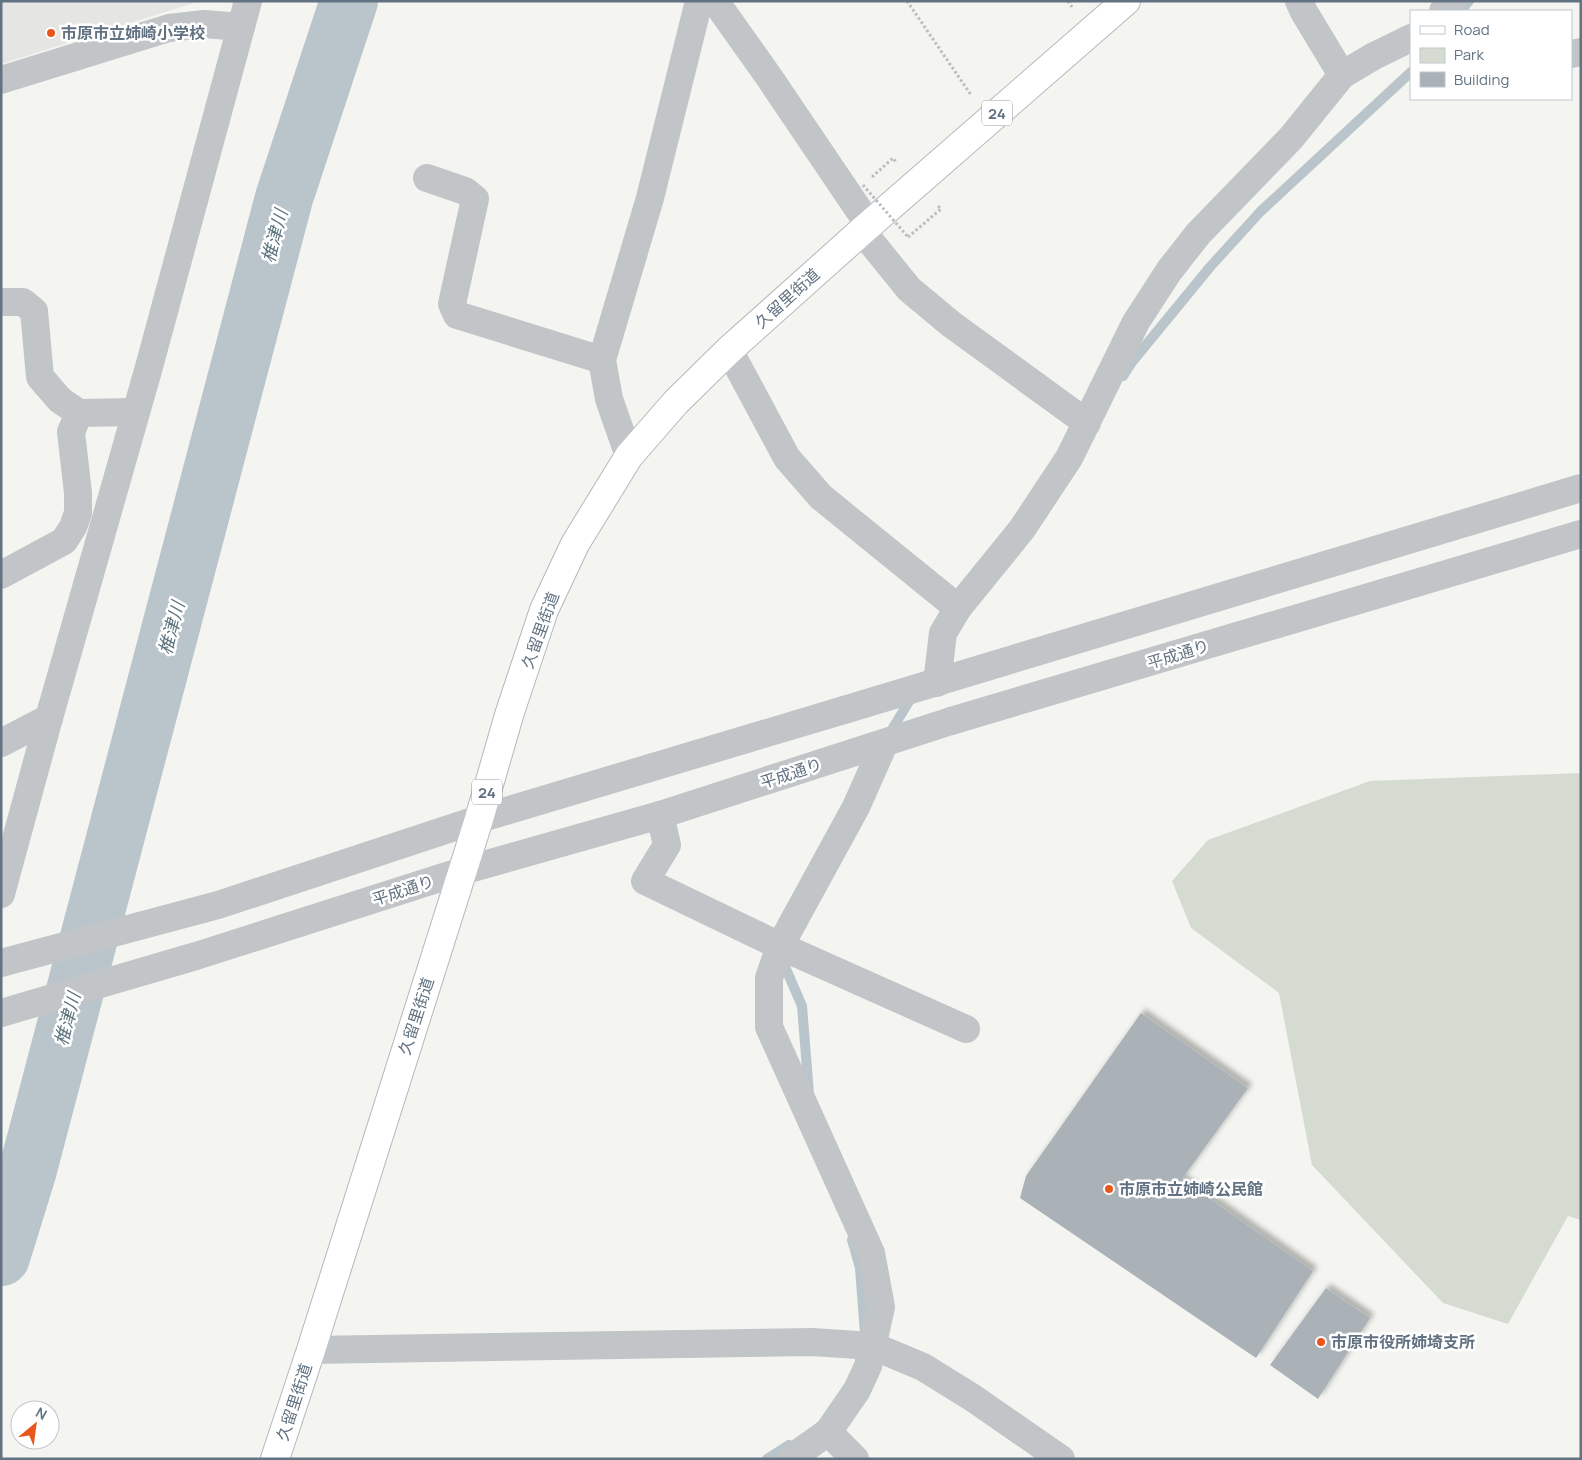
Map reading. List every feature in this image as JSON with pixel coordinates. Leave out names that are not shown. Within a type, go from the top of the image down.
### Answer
[{"type":"main road","name":"久留里街道","points":[[274,1459],[311,1350],[479,820],[510,712],[544,610],[575,544],[629,456],[676,402],[729,350],[865,228],[1126,1]]},
{"type":"street","points":[[1,894],[8,843],[49,718],[149,367],[248,1]]},
{"type":"street","points":[[629,456],[609,400],[602,360],[650,198],[699,1]]},
{"type":"street","points":[[715,1],[769,77],[865,228],[909,289],[951,324],[1087,423]]},
{"type":"street","points":[[1299,1],[1342,74]]},
{"type":"street","points":[[1,80],[169,28],[204,24],[241,27]]},
{"type":"street","points":[[937,683],[943,633],[958,608],[1022,529],[1069,458],[1136,322],[1169,271],[1198,234],[1291,138],[1342,74],[1410,38]]},
{"type":"street","points":[[427,178],[465,191],[475,199],[452,304],[457,314],[602,360]]},
{"type":"street","points":[[1,302],[24,302],[34,311],[40,377],[60,400],[80,412],[135,412]]},
{"type":"street","points":[[729,350],[787,458],[820,497],[958,608]]},
{"type":"street","points":[[1,575],[64,542],[73,527],[78,513],[78,493],[71,432],[80,412]]},
{"type":"street","points":[[1,963],[218,905],[479,820],[1581,488]]},
{"type":"street","name":"平成通り","points":[[1,1013],[196,956],[462,871],[660,815],[951,722],[1581,534]]},
{"type":"street","points":[[1,743],[49,718]]},
{"type":"street","points":[[790,1459],[828,1432],[857,1390],[868,1366],[881,1307],[871,1253],[769,1027],[769,978],[780,946],[856,808],[884,744]]},
{"type":"street","points":[[660,815],[667,845],[645,881],[780,946],[966,1029]]},
{"type":"street","points":[[311,1350],[812,1342],[872,1346],[923,1367],[973,1398],[1061,1459]]},
{"type":"street","points":[[828,1432],[855,1459]]},
{"type":"path","points":[[907,1],[971,95]]},
{"type":"path","points":[[1068,1],[1072,7]]},
{"type":"path","points":[[899,164],[893,158],[863,185],[908,237]]},
{"type":"shaded area","name":"市原市立姉崎小学校","points":[[1,1],[200,1],[1,64]]},
{"type":"green space","points":[[1581,773],[1581,1220],[1568,1216],[1508,1324],[1443,1303],[1312,1165],[1279,993],[1191,928],[1172,881],[1208,840],[1370,781]]},
{"type":"building","name":"市原市立姉崎公民館","points":[[1141,1013],[1248,1088],[1182,1179],[1313,1271],[1256,1358],[1020,1198],[1026,1176]]},
{"type":"building","name":"市原市役所姉埼支所","points":[[1326,1288],[1370,1318],[1318,1399],[1270,1365]]},
{"type":"waterway","name":"椎津川","points":[[1,1257],[27,1173],[284,198],[349,1]]},
{"type":"waterway","points":[[1462,10],[1469,1]]},
{"type":"waterway","points":[[1123,376],[1132,362],[1210,267],[1260,212],[1410,73]]},
{"type":"waterway","points":[[888,736],[913,695]]},
{"type":"waterway","points":[[783,958],[802,1006],[809,1094]]},
{"type":"waterway","points":[[852,1240],[860,1268],[865,1334]]},
{"type":"waterway","points":[[767,1459],[789,1445]]},
{"type":"place","name":"市原市立姉崎小学校","points":[[51,33]]},
{"type":"place","name":"市原市立姉崎公民館","points":[[1109,1189]]},
{"type":"place","name":"市原市役所姉埼支所","points":[[1321,1342]]}]
